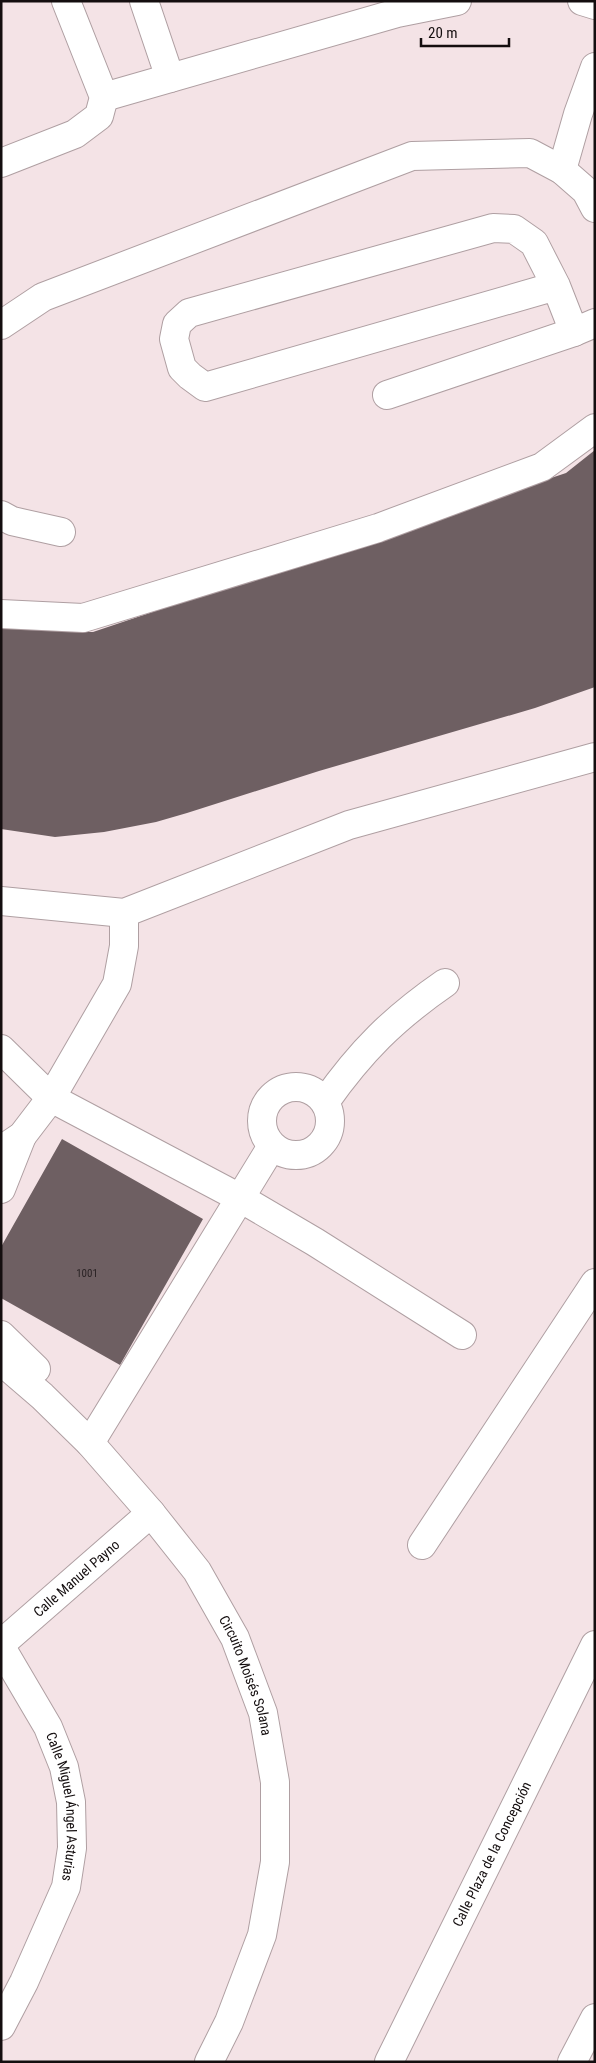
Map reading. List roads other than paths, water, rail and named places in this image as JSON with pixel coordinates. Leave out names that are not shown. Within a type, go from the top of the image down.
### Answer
[{"type":"street","points":[[1,164],[74,134],[99,116],[104,97],[66,1]]},
{"type":"street","points":[[144,1],[170,78]]},
{"type":"street","points":[[104,97],[397,13],[457,1]]},
{"type":"street","points":[[582,1],[595,6]]},
{"type":"street","points":[[562,170],[581,104],[595,67]]},
{"type":"street","points":[[1,326],[43,297],[412,156],[530,153],[562,170],[586,191],[595,208]]},
{"type":"street","points":[[387,395],[584,328],[556,286],[534,242],[514,229],[493,228],[189,312],[177,324],[174,339],[182,368],[205,387],[556,286]]},
{"type":"street","points":[[1,614],[83,618],[369,530],[542,467],[595,428]]},
{"type":"street","points":[[1,515],[12,521],[61,532]]},
{"type":"street","points":[[1,901],[124,913],[349,825],[595,757]]},
{"type":"street","points":[[1,1189],[11,1143],[51,1098],[117,984],[124,946],[124,913]]},
{"type":"street","points":[[325,1102],[366,1048],[417,1003],[445,983]]},
{"type":"street","points":[[2,1052],[51,1098],[240,1198],[339,1257],[462,1335]]},
{"type":"street","points":[[291,1087],[303,1088],[315,1093],[325,1102],[329,1112],[328,1134],[314,1150],[303,1155],[292,1156],[272,1146],[264,1136],[261,1124],[263,1111],[269,1100],[278,1091],[291,1087]]},
{"type":"street","points":[[90,1443],[272,1146]]},
{"type":"street","points":[[422,1545],[595,1283]]},
{"type":"street","points":[[1,1335],[55,1388],[68,1421]]},
{"type":"street","name":"Circuito Moisés Solana","points":[[1,1361],[90,1443],[151,1513],[197,1571],[235,1638],[263,1713],[275,1782],[275,1862],[262,1935],[229,2022],[209,2062]]},
{"type":"street","name":"Calle Manuel Payno","points":[[1,1646],[151,1513]]},
{"type":"street","name":"Calle Plaza de la Concepción","points":[[389,2062],[595,1645]]},
{"type":"street","name":"Calle Miguel Ángel Asturias","points":[[1,1646],[48,1727],[64,1767],[71,1802],[72,1848],[66,1887],[24,1982],[1,2026]]},
{"type":"street","points":[[572,2062],[595,2018]]}]
